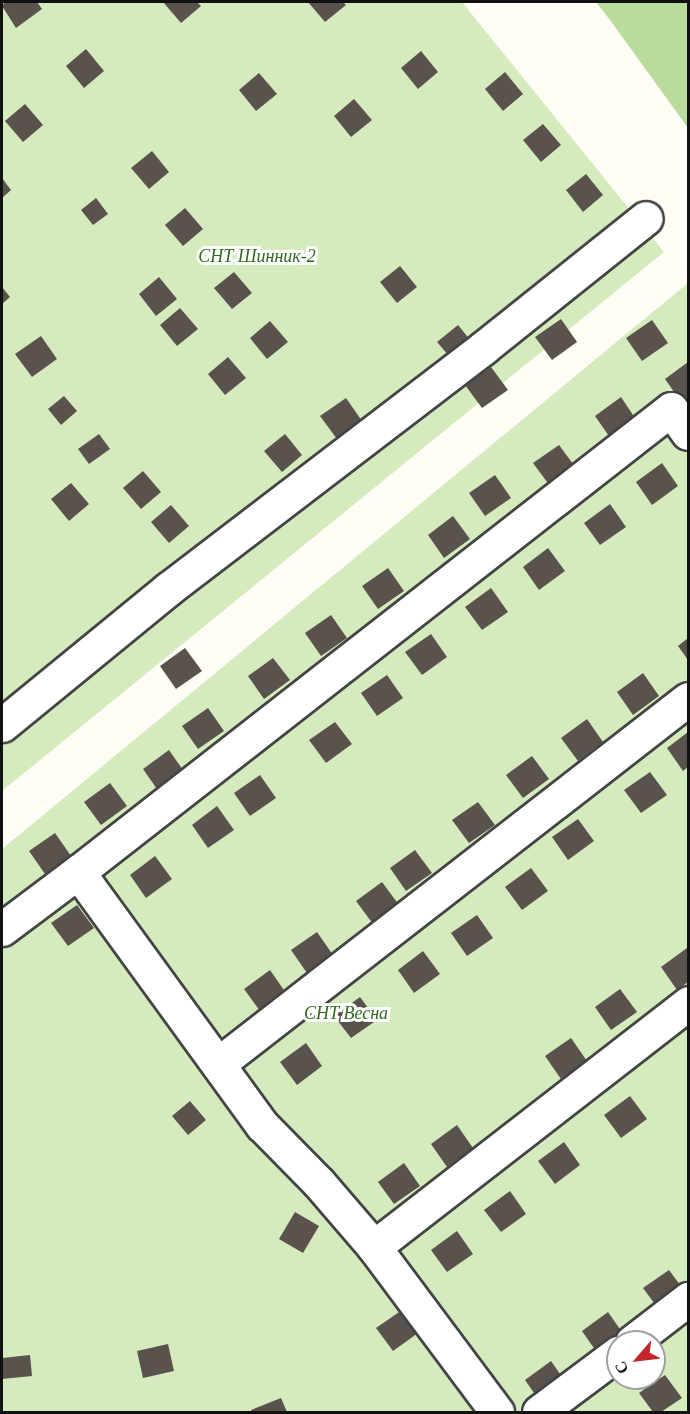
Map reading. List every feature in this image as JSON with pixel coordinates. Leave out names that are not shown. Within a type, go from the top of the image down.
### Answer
[{"type":"street","points":[[2,725],[168,590],[474,355],[646,218]]},
{"type":"street","points":[[2,929],[671,409],[688,433]]},
{"type":"street","points":[[218,1064],[688,699]]},
{"type":"street","points":[[78,872],[262,1125],[319,1183],[374,1247],[497,1413]]},
{"type":"street","points":[[374,1247],[688,1004]]},
{"type":"street","points":[[648,1330],[688,1299]]},
{"type":"street","points":[[539,1413],[606,1362]]},
{"type":"green space","name":"СНТ Шинник-2","points":[[2,2],[462,2],[664,252],[2,791]]},
{"type":"green space","points":[[596,2],[688,2],[688,128],[610,20]]},
{"type":"green space","name":"СНТ Весна","points":[[688,283],[688,1412],[2,1412],[2,849]]},
{"type":"building","points":[[5,2],[37,2],[42,9],[16,28],[2,6]]},
{"type":"building","points":[[163,2],[197,2],[201,6],[181,23]]},
{"type":"building","points":[[308,2],[343,2],[346,5],[325,22]]},
{"type":"building","points":[[86,49],[104,71],[84,88],[66,66]]},
{"type":"building","points":[[421,51],[438,72],[418,89],[401,68]]},
{"type":"building","points":[[505,72],[523,94],[503,111],[485,89]]},
{"type":"building","points":[[259,73],[277,94],[256,111],[239,90]]},
{"type":"building","points":[[354,99],[372,120],[351,137],[334,116]]},
{"type":"building","points":[[25,104],[43,125],[23,142],[5,121]]},
{"type":"building","points":[[543,124],[561,145],[541,162],[523,140]]},
{"type":"building","points":[[152,151],[169,172],[149,189],[131,168]]},
{"type":"building","points":[[586,174],[603,195],[583,212],[566,190]]},
{"type":"building","points":[[2,178],[11,190],[2,198]]},
{"type":"building","points":[[96,198],[108,214],[93,225],[81,210]]},
{"type":"building","points":[[185,208],[203,229],[183,246],[165,225]]},
{"type":"building","points":[[400,266],[417,287],[397,303],[380,282]]},
{"type":"building","points":[[234,272],[252,293],[232,309],[214,288]]},
{"type":"building","points":[[159,277],[177,299],[156,316],[139,294]]},
{"type":"building","points":[[2,287],[10,297],[2,304]]},
{"type":"building","points":[[180,308],[198,329],[177,346],[160,325]]},
{"type":"building","points":[[561,319],[577,342],[552,360],[535,337]]},
{"type":"building","points":[[652,320],[668,343],[642,361],[626,338]]},
{"type":"building","points":[[270,321],[288,342],[267,359],[250,338]]},
{"type":"building","points":[[458,325],[475,346],[455,363],[437,342]]},
{"type":"building","points":[[41,336],[57,359],[32,377],[15,354]]},
{"type":"building","points":[[228,357],[246,378],[225,395],[208,374]]},
{"type":"building","points":[[688,362],[688,396],[681,402],[665,379]]},
{"type":"building","points":[[491,367],[508,390],[482,408],[465,385]]},
{"type":"building","points":[[64,396],[77,411],[61,425],[48,409]]},
{"type":"building","points":[[621,397],[637,421],[611,439],[595,416]]},
{"type":"building","points":[[346,398],[362,421],[337,439],[320,416]]},
{"type":"building","points":[[99,434],[110,449],[89,464],[78,449]]},
{"type":"building","points":[[285,434],[302,455],[282,472],[264,451]]},
{"type":"building","points":[[559,445],[576,468],[550,486],[533,463]]},
{"type":"building","points":[[662,463],[678,486],[652,505],[636,482]]},
{"type":"building","points":[[143,471],[161,492],[141,509],[123,488]]},
{"type":"building","points":[[495,475],[511,498],[485,516],[469,493]]},
{"type":"building","points":[[71,483],[89,504],[69,521],[51,499]]},
{"type":"building","points":[[610,504],[626,527],[600,545],[584,523]]},
{"type":"building","points":[[171,505],[189,526],[169,543],[151,522]]},
{"type":"building","points":[[453,516],[470,539],[444,558],[428,535]]},
{"type":"building","points":[[548,548],[565,571],[539,590],[523,567]]},
{"type":"building","points":[[388,568],[404,591],[378,609],[362,586]]},
{"type":"building","points":[[491,588],[508,612],[482,630],[465,607]]},
{"type":"building","points":[[331,615],[347,638],[321,656],[305,633]]},
{"type":"building","points":[[431,634],[447,657],[422,675],[405,652]]},
{"type":"building","points":[[688,638],[688,660],[678,646]]},
{"type":"building","points":[[185,648],[202,671],[176,689],[160,666]]},
{"type":"building","points":[[273,658],[290,680],[264,699],[248,676]]},
{"type":"building","points":[[643,673],[659,696],[633,715],[617,692]]},
{"type":"building","points":[[387,675],[403,698],[377,716],[361,693]]},
{"type":"building","points":[[208,708],[224,731],[198,749],[182,726]]},
{"type":"building","points":[[587,719],[603,742],[578,761],[561,738]]},
{"type":"building","points":[[335,722],[352,744],[326,763],[309,740]]},
{"type":"building","points":[[688,732],[688,767],[683,771],[667,748]]},
{"type":"building","points":[[169,750],[185,773],[159,792],[143,769]]},
{"type":"building","points":[[532,756],[549,779],[523,798],[506,775]]},
{"type":"building","points":[[650,772],[667,795],[641,813],[624,790]]},
{"type":"building","points":[[260,775],[276,798],[250,816],[234,793]]},
{"type":"building","points":[[110,783],[127,806],[101,825],[84,802]]},
{"type":"building","points":[[478,802],[495,825],[469,843],[452,820]]},
{"type":"building","points":[[217,806],[234,830],[208,848],[192,825]]},
{"type":"building","points":[[578,819],[594,841],[568,860],[552,837]]},
{"type":"building","points":[[55,833],[71,856],[45,874],[29,851]]},
{"type":"building","points":[[415,850],[432,873],[406,891],[390,868]]},
{"type":"building","points":[[155,856],[172,879],[146,898],[130,875]]},
{"type":"building","points":[[531,868],[548,891],[522,910],[505,887]]},
{"type":"building","points":[[382,882],[399,905],[373,924],[356,901]]},
{"type":"building","points":[[77,905],[94,928],[68,946],[51,923]]},
{"type":"building","points":[[477,915],[493,938],[467,956],[451,933]]},
{"type":"building","points":[[317,932],[333,955],[307,973],[291,950]]},
{"type":"building","points":[[687,948],[688,982],[677,990],[661,967]]},
{"type":"building","points":[[423,951],[440,974],[414,993],[398,970]]},
{"type":"building","points":[[270,970],[286,993],[260,1011],[244,989]]},
{"type":"building","points":[[620,989],[637,1012],[611,1030],[595,1007]]},
{"type":"building","points":[[360,997],[377,1020],[351,1038],[334,1016]]},
{"type":"building","points":[[571,1038],[587,1061],[561,1079],[545,1056]]},
{"type":"building","points":[[306,1043],[322,1066],[297,1085],[280,1062]]},
{"type":"building","points":[[630,1096],[647,1119],[621,1138],[604,1115]]},
{"type":"building","points":[[190,1101],[206,1120],[188,1135],[172,1116]]},
{"type":"building","points":[[457,1125],[473,1148],[447,1167],[431,1144]]},
{"type":"building","points":[[564,1142],[580,1165],[555,1184],[538,1161]]},
{"type":"building","points":[[404,1163],[420,1186],[394,1204],[378,1182]]},
{"type":"building","points":[[510,1191],[526,1214],[501,1232],[484,1210]]},
{"type":"building","points":[[295,1212],[319,1226],[303,1253],[279,1239]]},
{"type":"building","points":[[457,1231],[473,1254],[447,1272],[431,1250]]},
{"type":"building","points":[[669,1270],[686,1293],[660,1311],[643,1288]]},
{"type":"building","points":[[402,1310],[418,1333],[393,1351],[376,1328]]},
{"type":"building","points":[[608,1312],[621,1330],[606,1330],[606,1348],[598,1354],[582,1331]]},
{"type":"building","points":[[168,1344],[174,1371],[143,1378],[137,1351]]},
{"type":"building","points":[[30,1355],[32,1376],[2,1379],[2,1358]]},
{"type":"building","points":[[551,1361],[567,1384],[541,1403],[525,1380]]},
{"type":"building","points":[[666,1376],[682,1398],[661,1412],[653,1412],[639,1393],[643,1390],[666,1390]]},
{"type":"building","points":[[281,1398],[287,1412],[252,1412],[251,1410]]}]
